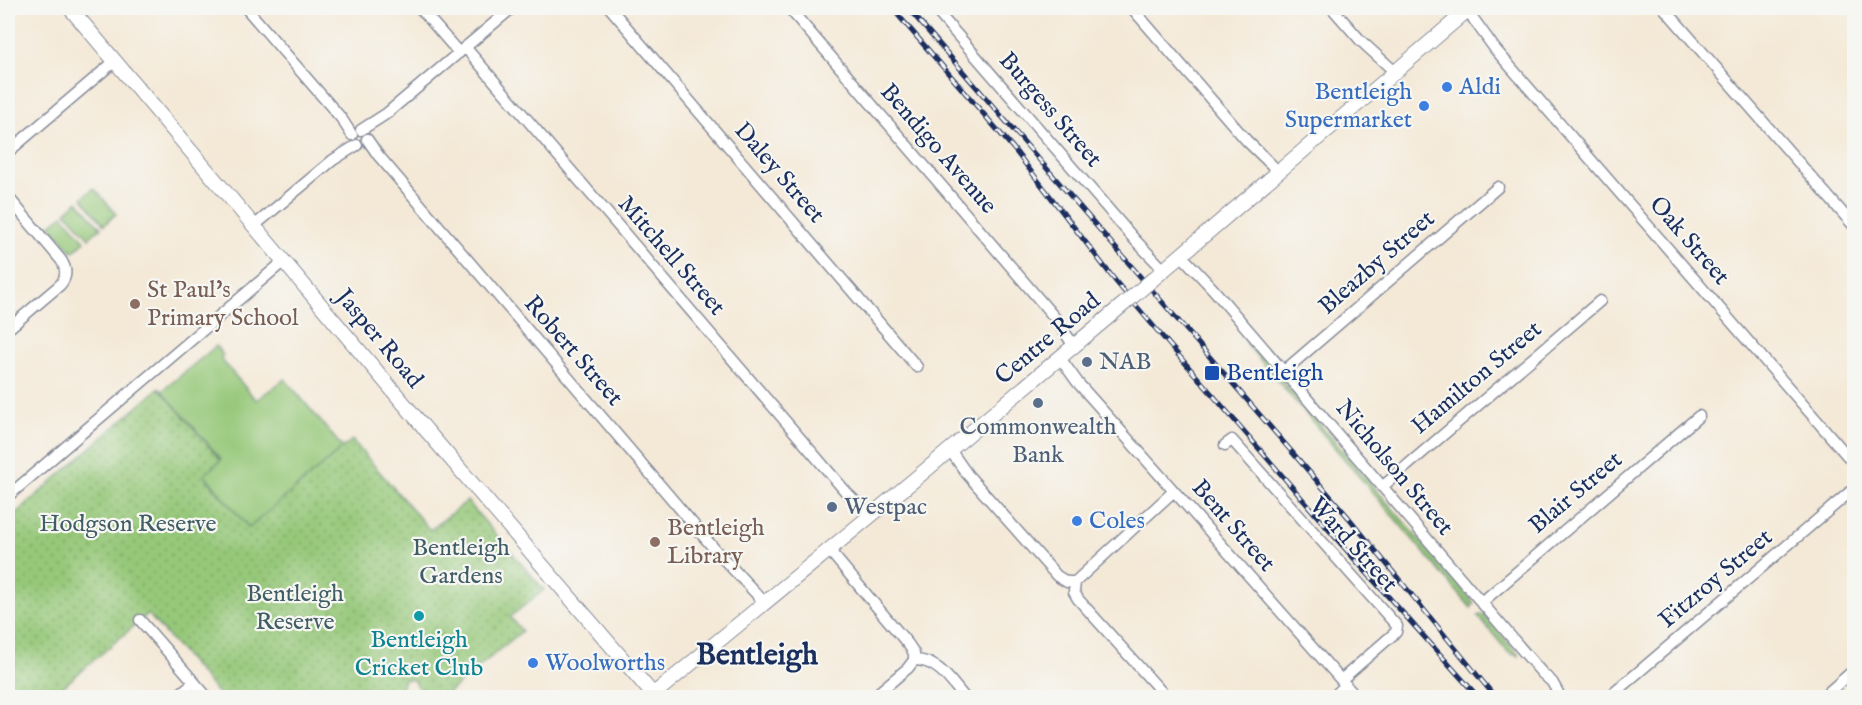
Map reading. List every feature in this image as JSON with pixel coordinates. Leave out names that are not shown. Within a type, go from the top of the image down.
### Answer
[{"type":"main road","name":"Jasper Road","points":[[70,8],[652,696]]},
{"type":"main road","name":"Centre Road","points":[[652,696],[1058,360],[1466,11]]},
{"type":"street","name":"Robert Street","points":[[246,8],[340,118],[378,155],[736,574],[751,587],[762,605]]},
{"type":"street","name":"Mitchell Street","points":[[420,8],[462,50],[868,518]]},
{"type":"street","points":[[254,226],[512,8]]},
{"type":"street","name":"Daley Street","points":[[610,8],[917,366]]},
{"type":"street","name":"Bendigo Avenue","points":[[789,8],[1055,318],[1067,327],[1077,344]]},
{"type":"street","name":"Burgess Street","points":[[934,8],[1135,240],[1159,274]]},
{"type":"street","points":[[1132,8],[1275,174]]},
{"type":"street","points":[[1332,8],[1391,75]]},
{"type":"street","points":[[1664,8],[1854,226]]},
{"type":"street","name":"Oak Street","points":[[1466,11],[1495,49],[1851,460]]},
{"type":"street","points":[[9,149],[115,61]]},
{"type":"street","name":"Bleazby Street","points":[[1284,371],[1498,187]]},
{"type":"street","points":[[8,197],[61,260],[66,271],[60,285],[8,329]]},
{"type":"street","name":"Nicholson Street","points":[[1184,253],[1481,603],[1542,674],[1552,682],[1561,698]]},
{"type":"street","points":[[8,496],[284,261]]},
{"type":"street","name":"Hamilton Street","points":[[1382,487],[1599,301]]},
{"type":"street","name":"Bent Street","points":[[1058,360],[1357,698]]},
{"type":"street","name":"Blair Street","points":[[1481,603],[1699,416]]},
{"type":"street","name":"Ward Street","points":[[1225,445],[1232,440],[1397,626],[1396,632],[1343,682],[1332,698]]},
{"type":"street","points":[[948,452],[1057,576],[1067,582],[1075,582]]},
{"type":"street","points":[[1167,698],[1074,592],[1075,582],[1174,491]]},
{"type":"street","name":"Fitzroy Street","points":[[1608,698],[1850,492]]},
{"type":"street","points":[[829,550],[914,653],[914,660],[908,668],[872,698]]},
{"type":"street","points":[[140,620],[208,698]]},
{"type":"street","points":[[914,660],[929,661],[936,665],[964,698]]},
{"type":"street","points":[[1822,698],[1854,670]]},
{"type":"street","name":"Nicholson Street","points":[[1542,674],[1555,698]]},
{"type":"street","points":[[175,698],[194,682]]},
{"type":"green space","points":[[94,188],[116,214],[104,225],[82,198]]},
{"type":"green space","points":[[78,201],[101,228],[89,238],[66,212]]},
{"type":"green space","points":[[63,215],[85,241],[73,252],[50,225]]},
{"type":"green space","points":[[1251,341],[1285,382],[1281,385],[1246,343]]},
{"type":"green space","points":[[216,346],[223,355],[220,358],[256,400],[285,379],[343,448],[249,528],[204,474],[221,459],[162,391]]},
{"type":"green space","points":[[1286,385],[1474,603],[1471,608],[1283,387]]},
{"type":"green space","points":[[159,388],[221,460],[204,475],[249,528],[352,440],[430,530],[467,501],[544,590],[510,617],[522,631],[443,697],[419,697],[421,691],[413,680],[404,679],[399,697],[221,697],[148,614],[51,697],[8,697],[8,520]]},
{"type":"green space","points":[[1483,614],[1519,656],[1509,653],[1478,616]]},
{"type":"railway","points":[[892,8],[1013,148],[1117,283],[1161,335],[1342,545],[1479,698]]},
{"type":"railway","points":[[908,8],[1349,518],[1496,698]]},
{"type":"place","name":"Aldi","points":[[1447,87]]},
{"type":"place","name":"Bentleigh Supermarket","points":[[1424,106]]},
{"type":"place","name":"St Paul's Primary School","points":[[135,304]]},
{"type":"place","name":"NAB","points":[[1087,362]]},
{"type":"place","name":"Bentleigh","points":[[1212,373]]},
{"type":"place","name":"Commonwealth Bank","points":[[1038,403]]},
{"type":"place","name":"Westpac","points":[[832,507]]},
{"type":"place","name":"Coles","points":[[1077,521]]},
{"type":"place","name":"Bentleigh Library","points":[[655,542]]},
{"type":"place","name":"Bentleigh Cricket Club","points":[[419,616]]},
{"type":"place","name":"Woolworths","points":[[533,663]]},
{"type":"district","name":"Bentleigh","points":[[757,656]]},
{"type":"park label","name":"Hodgson Reserve","points":[[128,524]]},
{"type":"park label","name":"Bentleigh Gardens","points":[[461,562]]},
{"type":"park label","name":"Bentleigh Reserve","points":[[295,608]]}]
